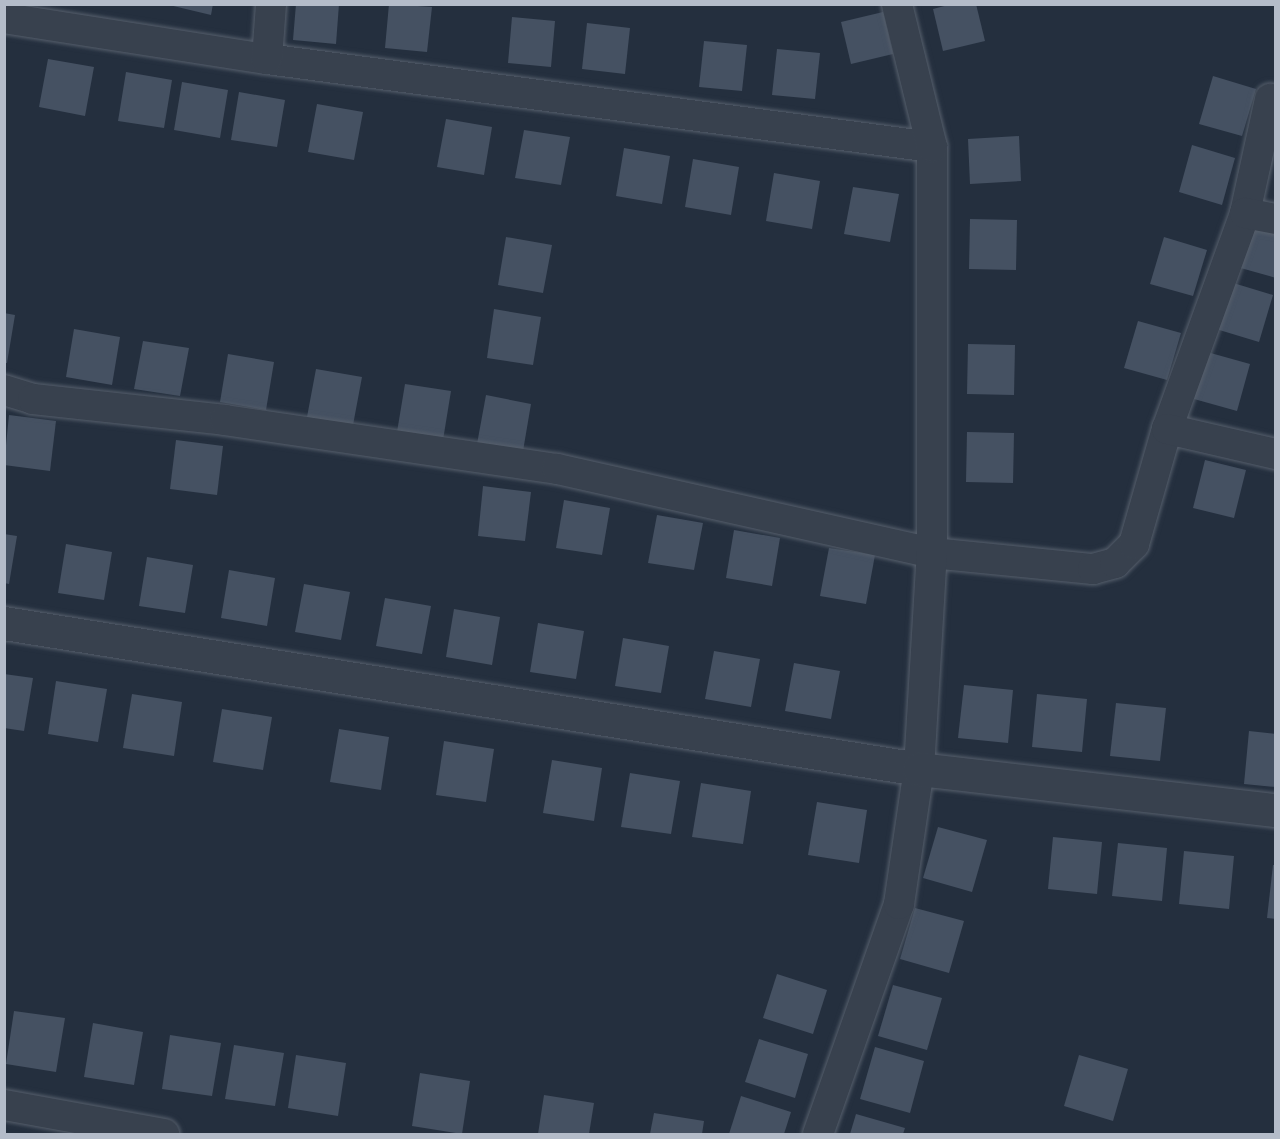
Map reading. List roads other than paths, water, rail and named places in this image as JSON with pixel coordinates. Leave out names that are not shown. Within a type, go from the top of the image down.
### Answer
[{"type":"street","points":[[267,59],[271,4]]},
{"type":"street","points":[[818,1134],[899,904],[919,769],[932,553],[932,147],[897,4]]},
{"type":"street","points":[[4,18],[267,59],[932,147]]},
{"type":"street","points":[[4,390],[33,399],[225,420],[556,469],[932,553],[1093,569],[1115,563],[1134,544],[1167,429],[1245,213],[1270,99]]},
{"type":"street","points":[[1245,213],[1275,219]]},
{"type":"street","points":[[1167,429],[1275,454]]},
{"type":"street","points":[[4,622],[919,769],[1275,810]]},
{"type":"street","points":[[4,1105],[164,1134]]}]
